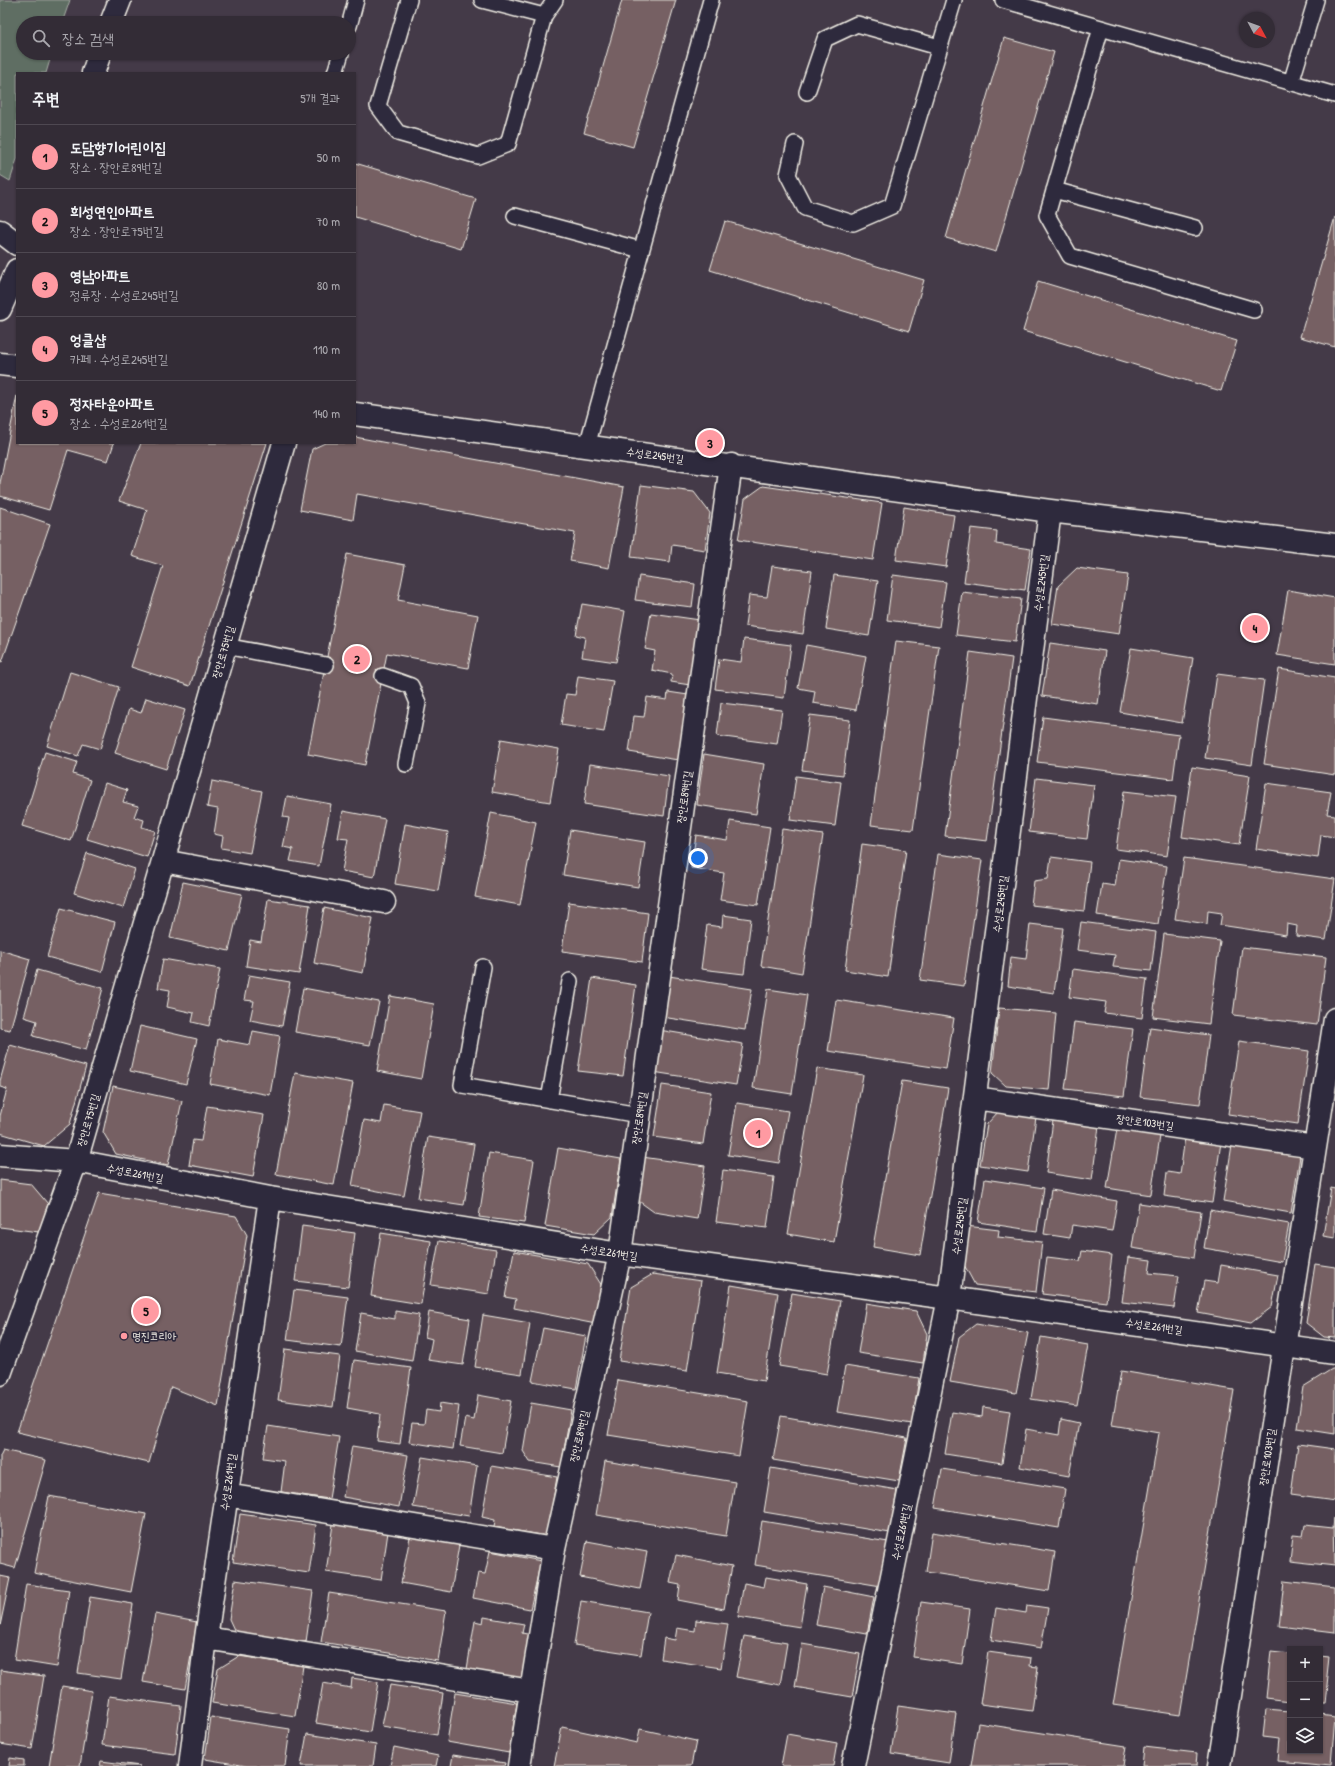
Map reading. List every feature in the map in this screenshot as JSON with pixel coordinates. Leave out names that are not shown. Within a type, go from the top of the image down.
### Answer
[{"type":"street","points":[[114,16],[120,0]]},
{"type":"street","points":[[93,72],[98,60]]},
{"type":"street","points":[[0,231],[16,243]]},
{"type":"street","points":[[0,309],[16,272]]},
{"type":"street","points":[[0,364],[16,366]]},
{"type":"street","name":"수성로245번길","points":[[356,414],[731,465],[1050,511],[1335,545]]},
{"type":"street","name":"장안로75번길","points":[[0,1374],[76,1162],[284,444]]},
{"type":"street","name":"장안로89번길","points":[[519,1766],[554,1549],[620,1254],[731,465]]},
{"type":"street","name":"수성로245번길","points":[[949,1298],[1050,511]]},
{"type":"street","points":[[163,861],[384,902]]},
{"type":"street","name":"장안로103번길","points":[[1219,1766],[1335,1019]]},
{"type":"street","name":"장안로103번길","points":[[975,1098],[1315,1147]]},
{"type":"street","name":"수성로261번길","points":[[0,1154],[76,1162],[270,1198],[620,1254],[949,1298],[1335,1353]]},
{"type":"street","name":"수성로261번길","points":[[190,1766],[226,1495],[270,1198]]},
{"type":"street","name":"수성로261번길","points":[[853,1766],[949,1298]]},
{"type":"street","points":[[226,1495],[554,1549]]},
{"type":"street","points":[[206,1638],[531,1691]]},
{"type":"lane","points":[[352,16],[356,0]]},
{"type":"lane","points":[[409,0],[378,106],[398,133],[478,156],[508,144],[544,16],[555,0]]},
{"type":"lane","points":[[482,0],[544,16]]},
{"type":"lane","points":[[587,446],[711,0]]},
{"type":"lane","points":[[795,144],[788,175],[805,208],[852,223],[892,206],[954,0]]},
{"type":"lane","points":[[1003,0],[1335,96]]},
{"type":"lane","points":[[1291,83],[1316,0]]},
{"type":"lane","points":[[807,92],[825,39],[856,24],[940,47]]},
{"type":"lane","points":[[1101,28],[1047,215],[1070,256],[1254,310]]},
{"type":"lane","points":[[335,72],[339,60]]},
{"type":"lane","points":[[1054,190],[1195,228]]},
{"type":"lane","points":[[515,216],[641,250]]},
{"type":"lane","points":[[225,646],[326,665]]},
{"type":"lane","points":[[383,676],[410,686],[418,703],[406,764]]},
{"type":"lane","points":[[483,967],[462,1085],[639,1115]]},
{"type":"lane","points":[[549,1100],[570,981]]},
{"type":"green space","points":[[0,0],[70,0],[64,16],[16,16],[16,60],[50,60],[46,72],[16,72],[16,162],[10,181],[0,175]]},
{"type":"building","points":[[622,0],[676,0],[633,147],[584,133]]},
{"type":"building","points":[[1004,38],[1054,52],[996,252],[946,238]]},
{"type":"building","points":[[356,163],[476,199],[461,249],[356,217]]},
{"type":"building","points":[[1335,217],[1335,347],[1300,337]]},
{"type":"building","points":[[725,221],[924,280],[909,331],[710,270]]},
{"type":"building","points":[[1038,281],[1237,341],[1221,391],[1023,331]]},
{"type":"building","points":[[16,400],[16,444],[114,444],[108,461],[68,450],[49,510],[0,496],[0,483]]},
{"type":"building","points":[[356,437],[624,487],[609,568],[570,561],[575,533],[357,494],[353,520],[300,510],[312,449],[323,444],[356,444]]},
{"type":"building","points":[[141,444],[267,444],[190,686],[131,667],[163,566],[132,556],[147,510],[119,501]]},
{"type":"building","points":[[641,485],[694,492],[710,513],[705,550],[672,545],[670,562],[631,557]]},
{"type":"building","points":[[763,486],[882,503],[873,560],[738,540],[745,499]]},
{"type":"building","points":[[0,507],[50,524],[2,662],[0,661]]},
{"type":"building","points":[[904,507],[954,515],[946,567],[896,560]]},
{"type":"building","points":[[971,528],[997,531],[996,544],[1031,549],[1025,590],[964,582]]},
{"type":"building","points":[[347,554],[405,565],[398,600],[478,615],[468,668],[387,653],[365,765],[308,754]]},
{"type":"building","points":[[772,566],[812,571],[803,634],[745,626],[749,595],[767,597]]},
{"type":"building","points":[[1077,568],[1128,575],[1119,634],[1052,624],[1058,586]]},
{"type":"building","points":[[834,575],[878,581],[869,636],[826,629]]},
{"type":"building","points":[[893,575],[946,582],[939,627],[887,620]]},
{"type":"building","points":[[639,576],[695,584],[692,607],[635,600]]},
{"type":"building","points":[[1288,590],[1335,598],[1335,664],[1277,655]]},
{"type":"building","points":[[962,592],[1021,599],[1015,642],[956,635]]},
{"type":"building","points":[[582,604],[625,611],[616,662],[582,657],[585,637],[576,635]]},
{"type":"building","points":[[651,613],[700,620],[690,685],[671,682],[672,674],[652,670],[655,651],[645,649]]},
{"type":"building","points":[[744,639],[791,645],[784,698],[715,689],[719,659],[741,662]]},
{"type":"building","points":[[896,641],[939,646],[913,830],[871,825]]},
{"type":"building","points":[[1050,643],[1105,651],[1098,704],[1042,696]]},
{"type":"building","points":[[806,645],[866,656],[856,710],[813,703],[815,691],[798,688]]},
{"type":"building","points":[[1131,648],[1193,658],[1182,723],[1120,712]]},
{"type":"building","points":[[970,652],[1012,658],[987,841],[945,836]]},
{"type":"building","points":[[1279,669],[1335,678],[1335,775],[1264,764]]},
{"type":"building","points":[[70,672],[119,687],[100,749],[83,744],[78,756],[47,746]]},
{"type":"building","points":[[1217,674],[1264,680],[1252,765],[1205,758]]},
{"type":"building","points":[[578,676],[613,681],[604,732],[561,725],[566,694],[575,695]]},
{"type":"building","points":[[668,692],[688,695],[678,760],[629,752],[634,716],[644,717],[647,697],[667,700]]},
{"type":"building","points":[[146,698],[185,710],[166,769],[115,753],[129,709],[141,713]]},
{"type":"building","points":[[721,703],[782,710],[777,744],[717,736]]},
{"type":"building","points":[[810,715],[850,720],[843,775],[802,770]]},
{"type":"building","points":[[1043,717],[1179,735],[1173,779],[1037,762]]},
{"type":"building","points":[[501,739],[559,749],[550,802],[492,792]]},
{"type":"building","points":[[45,752],[77,762],[73,774],[90,780],[71,841],[22,826]]},
{"type":"building","points":[[704,754],[764,764],[756,814],[697,805]]},
{"type":"building","points":[[590,764],[669,776],[664,816],[584,804]]},
{"type":"building","points":[[1192,767],[1250,776],[1239,845],[1182,837]]},
{"type":"building","points":[[796,776],[841,782],[835,826],[790,820]]},
{"type":"building","points":[[1036,778],[1094,785],[1087,839],[1029,832]]},
{"type":"building","points":[[212,781],[262,791],[250,853],[221,848],[223,836],[214,834],[218,809],[207,807]]},
{"type":"building","points":[[105,783],[127,790],[123,802],[138,806],[134,817],[144,820],[142,827],[155,831],[147,857],[87,839]]},
{"type":"building","points":[[1266,783],[1331,792],[1327,814],[1335,815],[1335,837],[1321,835],[1318,858],[1256,849]]},
{"type":"building","points":[[1124,791],[1176,797],[1167,856],[1116,849]]},
{"type":"building","points":[[287,796],[331,804],[319,866],[290,861],[293,849],[283,847],[289,818],[283,817]]},
{"type":"building","points":[[343,811],[385,819],[374,877],[342,871],[348,839],[338,838]]},
{"type":"building","points":[[491,813],[536,822],[520,905],[475,897]]},
{"type":"building","points":[[730,821],[770,827],[758,905],[720,900],[724,873],[691,868],[696,835],[727,840]]},
{"type":"building","points":[[405,824],[448,832],[438,891],[395,884]]},
{"type":"building","points":[[782,829],[823,835],[802,973],[761,966]]},
{"type":"building","points":[[570,830],[645,842],[638,887],[563,875]]},
{"type":"building","points":[[862,844],[906,850],[888,977],[845,970]]},
{"type":"building","points":[[87,853],[135,869],[123,908],[74,893]]},
{"type":"building","points":[[938,854],[982,860],[964,986],[920,980]]},
{"type":"building","points":[[1051,857],[1090,862],[1084,911],[1031,905],[1034,881],[1048,879]]},
{"type":"building","points":[[1184,858],[1335,879],[1326,940],[1296,936],[1297,926],[1287,924],[1286,935],[1220,925],[1222,913],[1208,911],[1207,924],[1175,919]]},
{"type":"building","points":[[1119,859],[1167,866],[1158,924],[1097,915],[1102,884],[1115,886]]},
{"type":"building","points":[[183,882],[242,894],[229,951],[170,938]]},
{"type":"building","points":[[268,899],[310,905],[299,974],[246,966],[250,940],[261,942]]},
{"type":"building","points":[[569,902],[648,913],[642,962],[562,951]]},
{"type":"building","points":[[61,908],[115,922],[102,972],[47,957]]},
{"type":"building","points":[[324,908],[373,918],[363,973],[314,963]]},
{"type":"building","points":[[723,915],[751,919],[744,974],[701,969],[707,925],[722,927]]},
{"type":"building","points":[[1081,922],[1156,932],[1151,971],[1113,967],[1115,955],[1077,950]]},
{"type":"building","points":[[1030,924],[1063,928],[1054,993],[1008,986],[1011,957],[1026,959]]},
{"type":"building","points":[[1164,934],[1220,941],[1209,1024],[1153,1017]]},
{"type":"building","points":[[1242,947],[1326,957],[1317,1025],[1233,1015]]},
{"type":"building","points":[[0,950],[30,959],[10,1030],[0,1028]]},
{"type":"building","points":[[163,959],[220,969],[209,1026],[192,1022],[194,1013],[167,1007],[170,990],[158,988]]},
{"type":"building","points":[[1073,969],[1147,979],[1142,1018],[1104,1013],[1106,1002],[1069,997]]},
{"type":"building","points":[[37,970],[103,988],[86,1050],[33,1036],[37,1021],[24,1017]]},
{"type":"building","points":[[249,975],[290,982],[282,1026],[250,1020],[254,1001],[244,1000]]},
{"type":"building","points":[[669,976],[752,989],[745,1030],[662,1017]]},
{"type":"building","points":[[592,978],[636,985],[623,1076],[578,1071]]},
{"type":"building","points":[[303,988],[379,1002],[370,1045],[295,1032]]},
{"type":"building","points":[[768,989],[807,995],[792,1094],[753,1088]]},
{"type":"building","points":[[390,996],[434,1004],[421,1079],[377,1071]]},
{"type":"building","points":[[836,1000],[954,1018],[946,1069],[828,1051]]},
{"type":"building","points":[[999,1008],[1056,1013],[1049,1090],[1006,1086],[992,1073]]},
{"type":"building","points":[[1074,1022],[1133,1029],[1124,1096],[1065,1089]]},
{"type":"building","points":[[140,1026],[197,1039],[186,1084],[130,1071]]},
{"type":"building","points":[[1150,1027],[1209,1035],[1200,1104],[1140,1097]]},
{"type":"building","points":[[659,1030],[743,1044],[736,1085],[653,1072]]},
{"type":"building","points":[[253,1031],[280,1036],[270,1095],[210,1084],[218,1039],[250,1045]]},
{"type":"building","points":[[1239,1041],[1309,1051],[1298,1124],[1228,1114]]},
{"type":"building","points":[[10,1045],[86,1066],[70,1124],[44,1146],[0,1133],[0,1116],[7,1089],[0,1087],[0,1081]]},
{"type":"building","points":[[817,1068],[863,1075],[834,1242],[788,1234]]},
{"type":"building","points":[[295,1073],[353,1083],[334,1185],[276,1174]]},
{"type":"building","points":[[902,1081],[948,1088],[920,1255],[873,1247]]},
{"type":"building","points":[[662,1085],[711,1092],[703,1144],[654,1137]]},
{"type":"building","points":[[113,1086],[182,1101],[168,1165],[116,1154],[103,1132]]},
{"type":"building","points":[[737,1103],[788,1111],[779,1163],[728,1155]]},
{"type":"building","points":[[384,1105],[420,1111],[404,1196],[352,1186],[364,1120],[381,1123]]},
{"type":"building","points":[[207,1106],[264,1115],[253,1177],[189,1165],[193,1140],[201,1141]]},
{"type":"building","points":[[999,1111],[1036,1117],[1028,1172],[980,1165],[987,1124]]},
{"type":"building","points":[[1053,1120],[1099,1126],[1092,1180],[1046,1173]]},
{"type":"building","points":[[1117,1129],[1160,1136],[1151,1195],[1107,1188]]},
{"type":"building","points":[[428,1137],[474,1144],[464,1205],[418,1198]]},
{"type":"building","points":[[1185,1137],[1221,1142],[1212,1203],[1164,1196],[1167,1172],[1180,1174]]},
{"type":"building","points":[[1232,1145],[1300,1156],[1291,1213],[1223,1201]]},
{"type":"building","points":[[558,1148],[621,1159],[612,1217],[594,1234],[545,1226]]},
{"type":"building","points":[[489,1153],[534,1160],[524,1223],[479,1217]]},
{"type":"building","points":[[642,1157],[705,1166],[697,1219],[654,1212],[636,1199]]},
{"type":"building","points":[[723,1170],[774,1177],[767,1228],[716,1222]]},
{"type":"building","points":[[985,1179],[1044,1188],[1037,1231],[978,1222]]},
{"type":"building","points":[[0,1180],[31,1184],[48,1204],[39,1232],[0,1227]]},
{"type":"building","points":[[1331,1188],[1335,1189],[1335,1238],[1323,1236]]},
{"type":"building","points":[[1051,1190],[1117,1201],[1112,1231],[1072,1225],[1070,1238],[1044,1234]]},
{"type":"building","points":[[99,1193],[236,1216],[247,1235],[218,1406],[171,1387],[149,1463],[17,1432]]},
{"type":"building","points":[[1139,1203],[1201,1212],[1194,1258],[1132,1248]]},
{"type":"building","points":[[1210,1210],[1289,1224],[1282,1262],[1204,1248]]},
{"type":"building","points":[[302,1226],[355,1233],[348,1287],[295,1281]]},
{"type":"building","points":[[966,1226],[999,1230],[998,1237],[1042,1242],[1036,1292],[975,1285],[962,1261]]},
{"type":"building","points":[[381,1233],[431,1241],[421,1304],[371,1296]]},
{"type":"building","points":[[439,1241],[496,1250],[489,1294],[431,1285]]},
{"type":"building","points":[[514,1251],[588,1264],[602,1286],[596,1324],[514,1308],[516,1299],[505,1297]]},
{"type":"building","points":[[1082,1251],[1112,1255],[1106,1302],[1042,1294],[1047,1257],[1080,1261]]},
{"type":"building","points":[[1128,1257],[1151,1260],[1149,1273],[1179,1276],[1174,1308],[1122,1302]]},
{"type":"building","points":[[1315,1264],[1335,1267],[1335,1338],[1324,1337],[1306,1323]]},
{"type":"building","points":[[1221,1265],[1278,1275],[1272,1307],[1251,1323],[1198,1313],[1204,1281],[1218,1283]]},
{"type":"building","points":[[653,1274],[701,1281],[687,1371],[619,1361],[631,1287]]},
{"type":"building","points":[[731,1285],[778,1293],[764,1381],[717,1373]]},
{"type":"building","points":[[294,1290],[348,1297],[341,1347],[287,1340]]},
{"type":"building","points":[[792,1293],[840,1301],[827,1374],[779,1366]]},
{"type":"building","points":[[866,1303],[916,1311],[927,1334],[923,1363],[858,1353]]},
{"type":"building","points":[[395,1311],[419,1315],[412,1361],[355,1351],[361,1313],[395,1319]]},
{"type":"building","points":[[429,1312],[470,1319],[463,1365],[428,1360],[432,1339],[425,1337]]},
{"type":"building","points":[[483,1315],[530,1323],[522,1374],[475,1367]]},
{"type":"building","points":[[976,1324],[1028,1333],[1016,1393],[950,1382],[959,1337]]},
{"type":"building","points":[[543,1328],[586,1336],[576,1389],[532,1381]]},
{"type":"building","points":[[1041,1337],[1088,1345],[1077,1406],[1031,1399]]},
{"type":"building","points":[[285,1349],[340,1356],[333,1407],[278,1400]]},
{"type":"building","points":[[354,1360],[411,1368],[400,1444],[377,1441],[380,1414],[347,1408]]},
{"type":"building","points":[[845,1366],[919,1378],[912,1424],[837,1412]]},
{"type":"building","points":[[1332,1369],[1335,1369],[1335,1434],[1297,1428],[1303,1387]]},
{"type":"building","points":[[1121,1371],[1234,1390],[1180,1715],[1113,1705],[1159,1433],[1112,1425]]},
{"type":"building","points":[[618,1380],[748,1401],[739,1456],[608,1435]]},
{"type":"building","points":[[478,1395],[511,1401],[502,1453],[460,1446],[465,1418],[474,1420]]},
{"type":"building","points":[[440,1403],[459,1406],[453,1449],[409,1442],[412,1423],[424,1424],[426,1410],[439,1412]]},
{"type":"building","points":[[531,1403],[571,1410],[561,1467],[530,1462],[523,1451]]},
{"type":"building","points":[[983,1407],[1010,1411],[1002,1463],[945,1454],[952,1412],[982,1417]]},
{"type":"building","points":[[781,1416],[907,1438],[899,1481],[773,1460]]},
{"type":"building","points":[[1061,1419],[1079,1423],[1069,1476],[1020,1467],[1026,1429],[1059,1435]]},
{"type":"building","points":[[268,1426],[339,1437],[329,1499],[281,1492],[285,1461],[263,1458]]},
{"type":"building","points":[[1298,1444],[1335,1449],[1335,1501],[1291,1495]]},
{"type":"building","points":[[352,1446],[408,1455],[399,1507],[343,1497]]},
{"type":"building","points":[[3,1450],[46,1460],[15,1568],[0,1564],[0,1456]]},
{"type":"building","points":[[422,1457],[477,1466],[469,1516],[413,1507]]},
{"type":"building","points":[[605,1461],[735,1482],[726,1536],[596,1515]]},
{"type":"building","points":[[491,1466],[557,1477],[547,1536],[494,1527],[495,1520],[482,1517]]},
{"type":"building","points":[[771,1468],[897,1490],[890,1533],[764,1512]]},
{"type":"building","points":[[942,1469],[1065,1489],[1059,1528],[935,1508]]},
{"type":"building","points":[[49,1496],[146,1514],[131,1592],[34,1573]]},
{"type":"building","points":[[240,1514],[316,1525],[309,1573],[233,1562]]},
{"type":"building","points":[[1334,1518],[1335,1566],[1290,1561],[1293,1535],[1303,1536],[1305,1525],[1333,1528]]},
{"type":"building","points":[[762,1521],[888,1542],[881,1586],[755,1565]]},
{"type":"building","points":[[333,1524],[388,1532],[381,1580],[326,1572]]},
{"type":"building","points":[[932,1532],[1055,1552],[1049,1591],[926,1572]]},
{"type":"building","points":[[410,1537],[459,1545],[451,1592],[401,1583]]},
{"type":"building","points":[[587,1541],[647,1552],[640,1589],[580,1577]]},
{"type":"building","points":[[490,1551],[541,1561],[530,1609],[473,1598],[478,1573],[485,1574]]},
{"type":"building","points":[[676,1555],[732,1566],[724,1609],[678,1600],[680,1585],[670,1583]]},
{"type":"building","points":[[0,1576],[10,1578],[0,1626]]},
{"type":"building","points":[[766,1577],[807,1584],[800,1627],[738,1617],[744,1583],[764,1587]]},
{"type":"building","points":[[235,1580],[313,1591],[306,1642],[235,1632],[229,1619]]},
{"type":"building","points":[[1284,1581],[1335,1587],[1335,1633],[1279,1626]]},
{"type":"building","points":[[26,1584],[69,1590],[57,1667],[14,1660]]},
{"type":"building","points":[[823,1587],[874,1597],[867,1634],[816,1625]]},
{"type":"building","points":[[329,1593],[446,1611],[438,1661],[321,1642]]},
{"type":"building","points":[[90,1597],[133,1604],[121,1679],[78,1673]]},
{"type":"building","points":[[581,1601],[648,1612],[641,1655],[574,1645]]},
{"type":"building","points":[[921,1602],[970,1609],[962,1664],[913,1657]]},
{"type":"building","points":[[1027,1605],[1048,1608],[1041,1648],[991,1640],[996,1608],[1026,1613]]},
{"type":"building","points":[[155,1614],[197,1622],[185,1689],[143,1682]]},
{"type":"building","points":[[484,1617],[524,1624],[522,1633],[532,1635],[523,1679],[467,1669],[475,1621],[483,1623]]},
{"type":"building","points":[[696,1620],[728,1624],[721,1668],[661,1659],[664,1638],[675,1640],[677,1628],[695,1631]]},
{"type":"building","points":[[744,1636],[787,1643],[780,1685],[736,1677]]},
{"type":"building","points":[[802,1644],[860,1654],[852,1697],[795,1687]]},
{"type":"building","points":[[1271,1651],[1287,1653],[1287,1701],[1266,1698]]},
{"type":"building","points":[[988,1652],[1031,1658],[1030,1666],[1038,1667],[1032,1711],[980,1704]]},
{"type":"building","points":[[239,1656],[303,1666],[295,1716],[212,1703],[218,1669]]},
{"type":"building","points":[[1323,1656],[1329,1657],[1323,1704]]},
{"type":"building","points":[[0,1670],[44,1676],[32,1749],[0,1744]]},
{"type":"building","points":[[352,1678],[378,1682],[370,1732],[316,1723],[323,1683],[351,1688]]},
{"type":"building","points":[[390,1685],[443,1693],[437,1735],[382,1726]]},
{"type":"building","points":[[62,1686],[92,1691],[80,1766],[49,1766]]},
{"type":"building","points":[[455,1693],[517,1703],[509,1753],[447,1742]]},
{"type":"building","points":[[109,1696],[181,1706],[175,1754],[102,1745]]},
{"type":"building","points":[[898,1706],[956,1714],[949,1763],[891,1754]]},
{"type":"building","points":[[1266,1709],[1287,1711],[1287,1754],[1323,1754],[1323,1714],[1335,1716],[1331,1766],[1278,1761],[1280,1739],[1263,1737]]},
{"type":"building","points":[[211,1717],[290,1729],[285,1766],[247,1766],[205,1759]]},
{"type":"building","points":[[978,1723],[1126,1746],[1123,1766],[971,1766]]},
{"type":"building","points":[[562,1727],[637,1743],[640,1729],[696,1741],[691,1766],[554,1766]]},
{"type":"building","points":[[307,1734],[376,1745],[373,1766],[301,1766]]},
{"type":"building","points":[[787,1734],[837,1743],[833,1766],[781,1766]]},
{"type":"building","points":[[394,1747],[438,1756],[436,1766],[390,1766]]},
{"type":"building","points":[[1144,1747],[1197,1753],[1196,1766],[1142,1766]]},
{"type":"building","points":[[453,1755],[505,1763],[504,1766],[451,1766]]},
{"type":"building","points":[[10,1758],[24,1760],[24,1766],[9,1766]]},
{"type":"building","points":[[101,1761],[140,1766],[100,1766]]},
{"type":"place","name":"영남아파트","points":[[710,443]]},
{"type":"place","name":"엉클샵","points":[[1255,628]]},
{"type":"place","name":"희성연인아파트","points":[[357,659]]},
{"type":"place","name":"도담향기어린이집","points":[[758,1133]]},
{"type":"place","name":"정자타운아파트","points":[[146,1311]]},
{"type":"place","name":"명진코리아","points":[[124,1336]]}]
